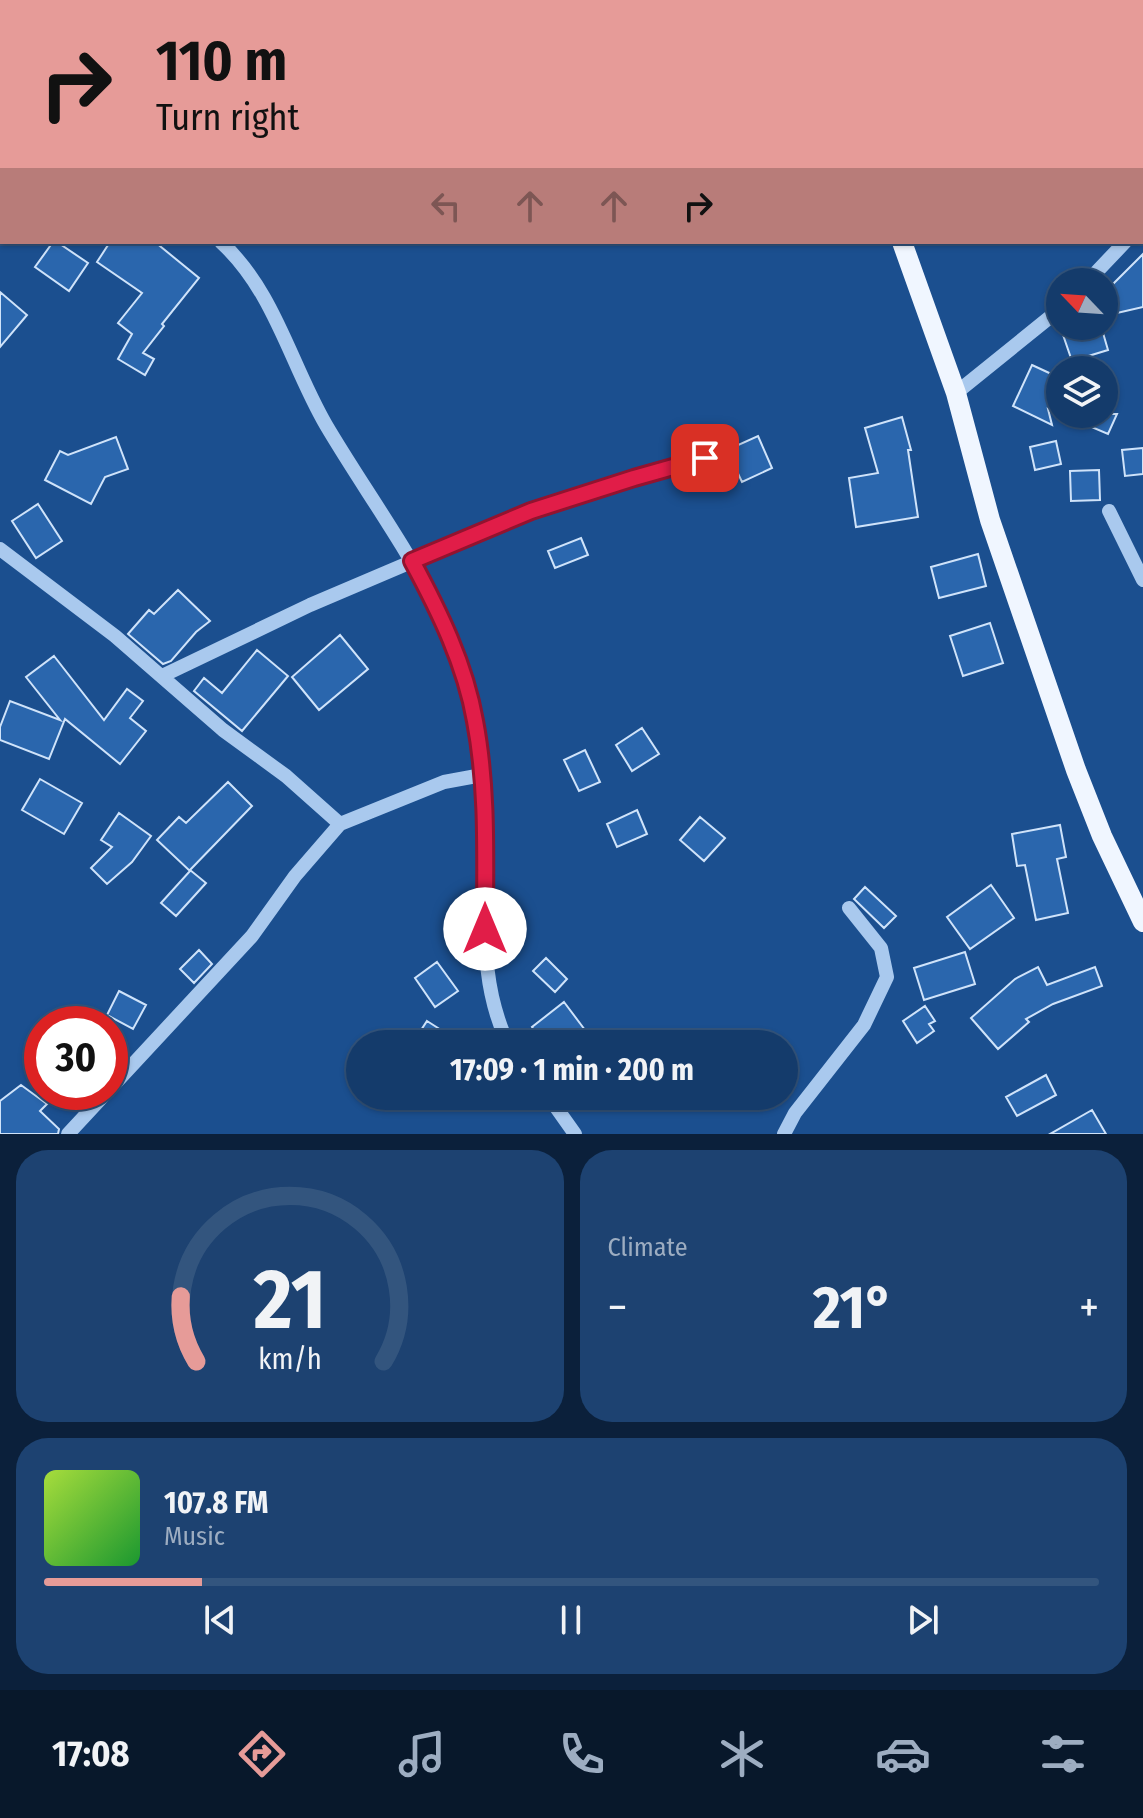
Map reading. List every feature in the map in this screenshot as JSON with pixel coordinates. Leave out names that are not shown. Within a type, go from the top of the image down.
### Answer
[{"type":"main road","points":[[903,244],[956,393],[990,520],[1076,770],[1102,836],[1143,922]]},
{"type":"street","points":[[223,244],[242,263],[274,311],[300,374],[325,423],[441,613],[459,663],[475,719],[482,775],[486,968],[491,1002],[502,1030]]},
{"type":"street","points":[[1100,268],[1123,244]]},
{"type":"street","points":[[956,393],[1046,320]]},
{"type":"street","points":[[162,676],[310,605],[531,511],[705,458]]},
{"type":"street","points":[[1109,511],[1143,580]]},
{"type":"street","points":[[0,549],[115,636],[223,730],[294,782],[340,824]]},
{"type":"street","points":[[128,1070],[252,936],[295,876],[340,824],[444,782],[482,775]]},
{"type":"street","points":[[784,1134],[795,1113],[864,1025],[887,977],[881,948],[849,908]]},
{"type":"street","points":[[68,1134],[91,1110]]},
{"type":"street","points":[[558,1110],[575,1134]]},
{"type":"building","points":[[52,244],[60,244],[88,263],[69,291],[35,267]]},
{"type":"building","points":[[109,244],[157,244],[199,278],[143,353],[154,359],[145,375],[118,359],[132,334],[118,323],[142,293],[97,262]]},
{"type":"building","points":[[1143,254],[1143,307],[1118,313],[1118,279]]},
{"type":"building","points":[[0,292],[27,315],[0,347]]},
{"type":"building","points":[[1065,340],[1105,340],[1108,350],[1088,356],[1070,356]]},
{"type":"building","points":[[1032,365],[1046,372],[1046,422],[1013,406]]},
{"type":"building","points":[[902,417],[911,450],[908,450],[918,517],[856,527],[849,478],[878,473],[865,428]]},
{"type":"building","points":[[1094,428],[1111,428],[1108,434]]},
{"type":"building","points":[[758,436],[772,468],[742,482],[727,450]]},
{"type":"building","points":[[116,437],[128,469],[105,477],[91,504],[45,480],[60,451],[68,455]]},
{"type":"building","points":[[1056,441],[1061,464],[1035,470],[1030,447]]},
{"type":"building","points":[[1143,448],[1143,474],[1125,476],[1122,450]]},
{"type":"building","points":[[1099,470],[1100,500],[1071,501],[1070,471]]},
{"type":"building","points":[[38,504],[62,541],[36,558],[12,521]]},
{"type":"building","points":[[581,538],[588,555],[555,568],[548,551]]},
{"type":"building","points":[[978,554],[986,586],[939,598],[931,567]]},
{"type":"building","points":[[178,590],[210,621],[171,661],[163,664],[128,634],[149,610],[154,614]]},
{"type":"building","points":[[990,623],[1003,663],[963,676],[950,636]]},
{"type":"building","points":[[340,635],[368,669],[319,710],[292,677]]},
{"type":"building","points":[[257,650],[288,676],[242,731],[194,691],[204,678],[222,693]]},
{"type":"building","points":[[54,656],[104,720],[127,689],[143,701],[130,718],[146,731],[120,764],[65,719],[49,759],[0,740],[0,727],[10,701],[60,720],[26,677]]},
{"type":"building","points":[[642,728],[659,754],[632,771],[616,745]]},
{"type":"building","points":[[585,750],[600,782],[579,791],[564,760]]},
{"type":"building","points":[[40,779],[82,803],[64,834],[22,810]]},
{"type":"building","points":[[228,782],[252,806],[190,870],[206,883],[176,916],[161,903],[190,871],[157,840],[179,817],[186,823]]},
{"type":"building","points":[[637,810],[647,834],[617,847],[607,824]]},
{"type":"building","points":[[119,813],[151,836],[132,862],[107,884],[91,868],[112,847],[101,840]]},
{"type":"building","points":[[700,817],[725,838],[704,861],[680,840]]},
{"type":"building","points":[[1060,825],[1066,857],[1057,859],[1068,913],[1036,920],[1025,865],[1017,866],[1012,834]]},
{"type":"building","points":[[991,885],[1014,918],[970,949],[947,917]]},
{"type":"building","points":[[865,887],[896,916],[884,928],[854,899]]},
{"type":"building","points":[[199,950],[212,964],[194,983],[180,969]]},
{"type":"building","points":[[965,952],[975,984],[924,1000],[914,968]]},
{"type":"building","points":[[546,958],[567,979],[555,992],[533,971]]},
{"type":"building","points":[[437,962],[458,991],[435,1007],[415,978]]},
{"type":"building","points":[[1038,967],[1047,985],[1095,967],[1102,986],[1053,1004],[1026,1019],[1029,1022],[998,1049],[971,1018],[1015,979]]},
{"type":"building","points":[[119,991],[146,1005],[133,1029],[128,1026],[128,1006],[112,1006]]},
{"type":"building","points":[[564,1002],[585,1030],[534,1030],[532,1027]]},
{"type":"building","points":[[925,1006],[935,1021],[929,1024],[934,1031],[917,1043],[903,1021]]},
{"type":"building","points":[[427,1021],[441,1030],[421,1030]]},
{"type":"building","points":[[1046,1075],[1056,1095],[1017,1116],[1006,1097]]},
{"type":"building","points":[[21,1085],[24,1087],[24,1110],[41,1110],[59,1129],[58,1134],[0,1134],[0,1101]]},
{"type":"building","points":[[1092,1110],[1106,1134],[1050,1134]]},
{"type":"route","points":[[485,929],[482,775],[475,719],[441,613],[412,561],[531,511],[705,458]]}]
